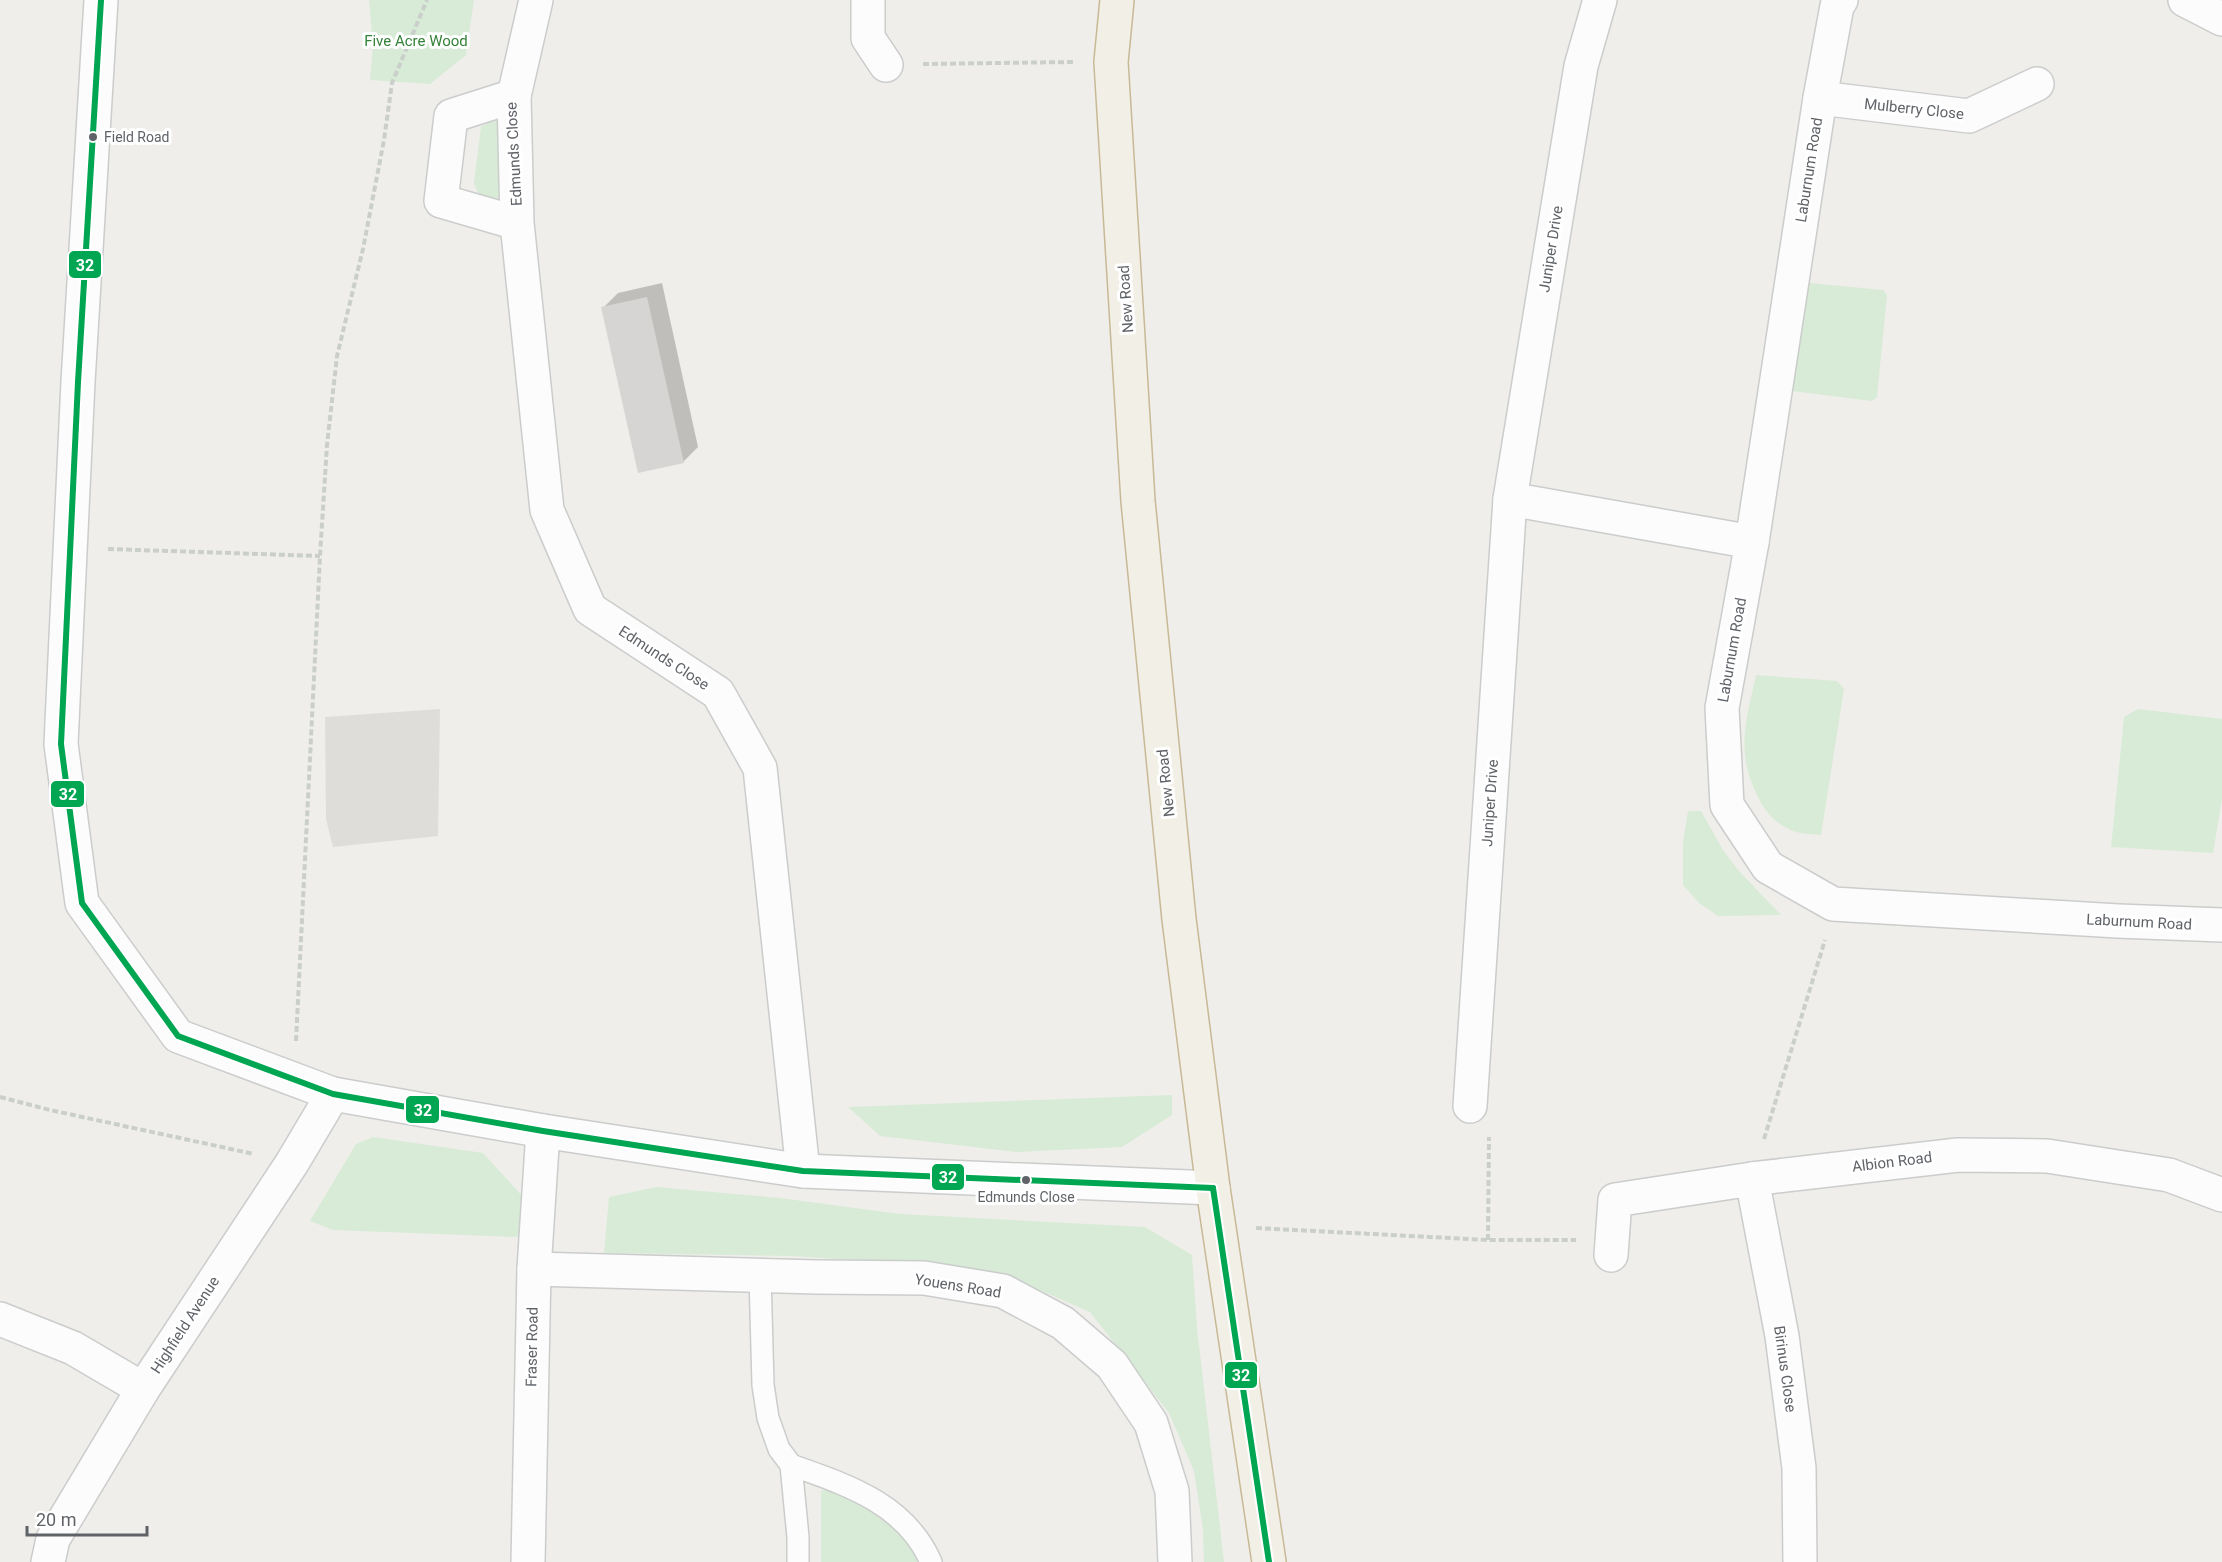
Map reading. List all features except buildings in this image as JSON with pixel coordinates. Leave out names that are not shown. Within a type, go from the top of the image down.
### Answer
[{"type":"highway","name":"New Road","points":[[1117,0],[1111,62],[1138,501],[1179,919],[1213,1188],[1269,1562]]},
{"type":"street","points":[[101,0],[78,382],[61,744],[82,903],[178,1036],[333,1094],[543,1131],[803,1171],[1213,1188]]},
{"type":"street","points":[[514,96],[536,0]]},
{"type":"street","points":[[868,0],[868,38],[886,65]]},
{"type":"street","name":"Juniper Drive","points":[[1470,1106],[1510,500],[1581,66],[1600,0]]},
{"type":"street","name":"Laburnum Road","points":[[1841,0],[1837,6],[1820,98],[1752,542],[1722,708],[1727,805],[1768,867],[1833,904],[2222,925]]},
{"type":"street","points":[[2185,0],[2222,19]]},
{"type":"street","name":"Mulberry Close","points":[[1820,98],[1969,116],[2037,84]]},
{"type":"street","name":"Edmunds Close","points":[[517,224],[441,201],[451,116],[514,96],[517,224],[547,510],[590,609],[718,693],[760,768],[803,1171]]},
{"type":"street","points":[[1510,500],[1752,542]]},
{"type":"street","name":"Highfield Avenue","points":[[48,1562],[53,1539],[143,1389],[292,1163],[333,1094]]},
{"type":"street","name":"Fraser Road","points":[[528,1562],[534,1269],[543,1131]]},
{"type":"street","name":"Albion Road","points":[[1615,1200],[1752,1179],[1958,1155],[2047,1156],[2169,1175],[2222,1195]]},
{"type":"street","name":"Birinus Close","points":[[1752,1179],[1782,1336],[1798,1457],[1800,1562]]},
{"type":"street","points":[[1611,1255],[1615,1200]]},
{"type":"street","name":"Youens Road","points":[[534,1269],[924,1278],[1003,1291],[1063,1323],[1112,1365],[1151,1423],[1172,1491],[1175,1562]]},
{"type":"street","points":[[0,1319],[74,1348],[143,1389]]},
{"type":"lane","points":[[760,1275],[763,1385],[779,1449],[791,1465],[798,1562]]},
{"type":"lane","points":[[791,1465],[854,1489],[885,1506],[912,1529],[931,1562]]},
{"type":"path","points":[[294,1079],[320,556],[327,445],[337,356],[363,249],[384,140],[392,83],[428,0]]},
{"type":"path","points":[[886,65],[1111,62]]},
{"type":"path","points":[[70,548],[320,556]]},
{"type":"path","points":[[1752,1179],[1830,923],[1833,904]]},
{"type":"path","points":[[0,1097],[292,1163]]},
{"type":"path","points":[[1470,1106],[1490,1136],[1488,1240]]},
{"type":"path","points":[[1220,1227],[1488,1240],[1578,1240],[1615,1200]]},
{"type":"shaded area","points":[[440,709],[438,836],[333,847],[326,819],[325,717]]},
{"type":"green space","name":"Five Acre Wood","points":[[369,0],[474,0],[466,55],[430,84],[370,80],[373,46]]},
{"type":"green space","points":[[492,121],[506,124],[506,196],[495,199],[480,198],[474,183],[481,127]]},
{"type":"green space","points":[[1809,283],[1883,290],[1887,295],[1877,397],[1872,401],[1792,391]]},
{"type":"green space","points":[[1756,675],[1837,681],[1844,689],[1821,835],[1796,832],[1776,821],[1764,808],[1751,781],[1745,751],[1745,736]]},
{"type":"green space","points":[[2138,709],[2222,719],[2222,799],[2213,853],[2111,847],[2124,717]]},
{"type":"green space","points":[[1688,811],[1701,811],[1723,850],[1738,870],[1781,915],[1718,916],[1699,903],[1683,885],[1683,842]]},
{"type":"green space","points":[[1172,1095],[1172,1115],[1122,1147],[1017,1152],[880,1136],[848,1107]]},
{"type":"green space","points":[[373,1137],[483,1153],[525,1199],[518,1237],[333,1230],[310,1221],[356,1144]]},
{"type":"green space","points":[[656,1187],[780,1198],[900,1214],[1145,1227],[1192,1255],[1197,1328],[1224,1562],[1204,1562],[1203,1530],[1194,1471],[1169,1413],[1090,1312],[1028,1285],[963,1267],[792,1256],[604,1253],[609,1197]]},
{"type":"green space","points":[[842,1487],[881,1498],[936,1562],[821,1562],[821,1491]]},
{"type":"transit line","name":"32","points":[[101,0],[78,382],[61,744],[82,903],[178,1036],[333,1094],[543,1131],[803,1171],[1213,1188]]},
{"type":"transit line","name":"32","points":[[1213,1188],[1269,1562]]},
{"type":"place","name":"Field Road","points":[[93,137]]},
{"type":"place","name":"Edmunds Close","points":[[1026,1180]]}]
